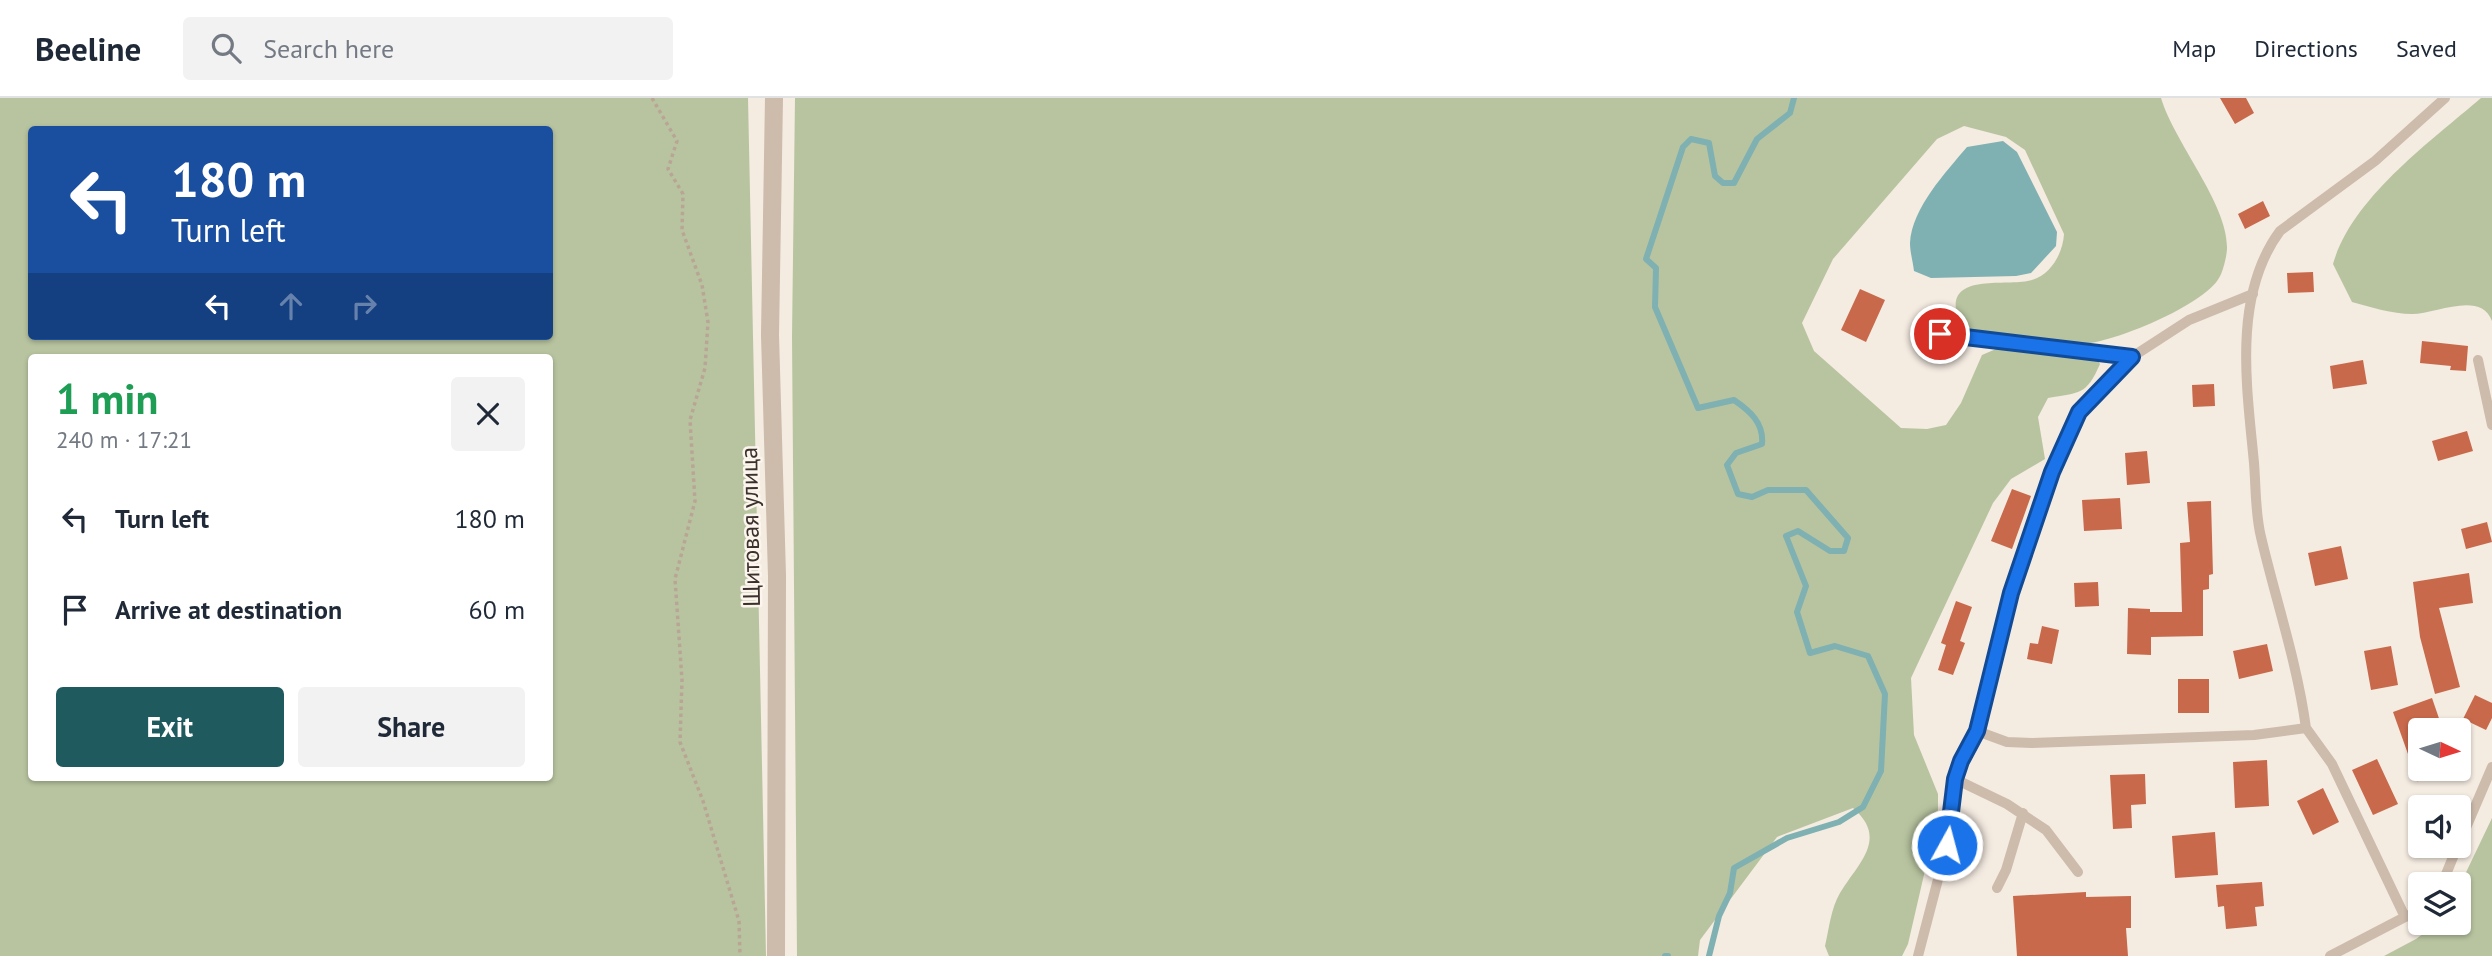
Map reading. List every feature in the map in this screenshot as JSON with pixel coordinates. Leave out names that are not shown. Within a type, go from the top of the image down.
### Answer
[{"type":"street","name":"Щитовая улица","points":[[774,98],[770,335],[776,576],[776,956]]},
{"type":"lane","points":[[2405,917],[2332,764],[2306,728],[2299,676],[2260,534],[2245,349],[2253,294],[2269,246],[2280,231],[2375,161],[2445,98]]},
{"type":"lane","points":[[1918,956],[1947,845],[1955,779],[1977,731],[2011,593],[2052,472],[2079,412],[2132,357],[2189,320],[2253,294]]},
{"type":"lane","points":[[1940,334],[2132,357]]},
{"type":"lane","points":[[2478,360],[2492,425]]},
{"type":"lane","points":[[1977,731],[2007,741],[2032,743],[2254,735],[2306,728]]},
{"type":"lane","points":[[2471,815],[2492,767]]},
{"type":"lane","points":[[1955,779],[2023,813],[2046,830],[2078,872]]},
{"type":"lane","points":[[1997,888],[2006,870],[2023,813]]},
{"type":"lane","points":[[2330,956],[2408,916]]},
{"type":"path","points":[[652,98],[677,141],[668,169],[683,194],[681,230],[702,285],[708,322],[705,368],[690,420],[695,501],[675,579],[682,680],[680,742],[703,801],[739,921],[740,956]]},
{"type":"green space","points":[[0,98],[748,98],[766,956],[0,956]]},
{"type":"green space","points":[[795,98],[2161,98],[2177,135],[2219,212],[2227,251],[2220,275],[2210,289],[2196,300],[2156,321],[2114,337],[2082,344],[2053,343],[2004,337],[1961,326],[1956,308],[1958,296],[1977,285],[2020,282],[2039,277],[2055,262],[2064,234],[2025,150],[2006,137],[1964,126],[1937,139],[1833,259],[1802,323],[1814,351],[1901,428],[1927,429],[1946,425],[1961,403],[1982,355],[1996,349],[2096,357],[2100,364],[2090,382],[2081,391],[2048,398],[2038,417],[2045,459],[2011,479],[1993,503],[1911,678],[1914,735],[1938,794],[1938,814],[1908,944],[1902,956],[1829,956],[1825,946],[1837,899],[1867,851],[1869,830],[1864,819],[1853,808],[1777,837],[1700,940],[1698,956],[797,956],[792,337]]},
{"type":"green space","points":[[2481,98],[2492,98],[2492,321],[2486,312],[2468,305],[2412,314],[2389,312],[2352,302],[2333,264],[2357,216],[2417,152]]},
{"type":"green space","points":[[2492,818],[2492,956],[2384,956],[2421,935],[2471,935],[2471,872],[2466,872]]},
{"type":"water","points":[[2003,141],[2017,152],[2057,232],[2056,246],[2031,273],[2016,276],[1931,278],[1914,271],[1910,246],[1912,230],[1931,191],[1967,147]]},
{"type":"building","points":[[2220,98],[2246,98],[2254,113],[2235,124]]},
{"type":"building","points":[[2263,201],[2270,216],[2245,229],[2238,214]]},
{"type":"building","points":[[2313,272],[2314,292],[2288,293],[2287,273]]},
{"type":"building","points":[[1860,289],[1885,300],[1866,342],[1841,330]]},
{"type":"building","points":[[2422,341],[2468,346],[2466,371],[2450,370],[2451,366],[2420,363]]},
{"type":"building","points":[[2363,360],[2367,384],[2333,389],[2330,366]]},
{"type":"building","points":[[2214,384],[2215,406],[2193,407],[2192,385]]},
{"type":"building","points":[[2467,431],[2473,451],[2438,461],[2432,441]]},
{"type":"building","points":[[2147,451],[2150,483],[2127,485],[2125,453]]},
{"type":"building","points":[[2012,489],[2031,496],[2012,549],[1991,541]]},
{"type":"building","points":[[2120,498],[2122,529],[2084,531],[2082,500]]},
{"type":"building","points":[[2211,501],[2213,574],[2209,575],[2209,589],[2203,590],[2203,636],[2151,637],[2151,655],[2127,654],[2128,608],[2150,609],[2150,612],[2182,612],[2180,543],[2190,542],[2187,502]]},
{"type":"building","points":[[2487,522],[2492,542],[2466,549],[2461,529]]},
{"type":"building","points":[[2341,546],[2348,579],[2315,586],[2308,553]]},
{"type":"building","points":[[2469,573],[2473,603],[2439,608],[2460,687],[2435,694],[2420,637],[2413,582]]},
{"type":"building","points":[[2098,582],[2099,606],[2075,607],[2074,583]]},
{"type":"building","points":[[1956,601],[1972,607],[1960,641],[1965,643],[1953,675],[1938,670],[1946,645],[1941,643]]},
{"type":"building","points":[[2042,626],[2059,630],[2052,664],[2027,659],[2030,643],[2038,644]]},
{"type":"building","points":[[2267,644],[2273,671],[2239,679],[2233,651]]},
{"type":"building","points":[[2391,646],[2398,685],[2371,690],[2364,651]]},
{"type":"building","points":[[2178,679],[2209,679],[2209,713],[2178,713]]},
{"type":"building","points":[[2475,695],[2492,703],[2492,718],[2486,730],[2471,723],[2471,718],[2464,718]]},
{"type":"building","points":[[2432,698],[2439,718],[2408,718],[2408,754],[2393,712]]},
{"type":"building","points":[[2377,759],[2398,804],[2373,815],[2352,770]]},
{"type":"building","points":[[2267,760],[2269,806],[2235,808],[2233,762]]},
{"type":"building","points":[[2145,774],[2146,804],[2131,805],[2132,828],[2113,829],[2110,775]]},
{"type":"building","points":[[2323,788],[2339,822],[2313,835],[2297,801]]},
{"type":"building","points":[[2215,832],[2218,875],[2175,878],[2172,836]]},
{"type":"building","points":[[2262,882],[2264,906],[2255,907],[2257,926],[2226,929],[2224,906],[2218,907],[2216,885]]},
{"type":"building","points":[[2086,892],[2086,897],[2131,896],[2131,928],[2126,928],[2128,956],[2017,956],[2013,896]]},
{"type":"waterway","points":[[1709,956],[1719,916],[1730,893],[1734,868],[1787,838],[1839,822],[1863,807],[1881,771],[1885,694],[1868,656],[1835,646],[1810,653],[1797,612],[1806,586],[1786,536],[1798,531],[1830,551],[1844,551],[1848,538],[1806,490],[1768,490],[1752,497],[1738,494],[1727,465],[1736,453],[1762,444],[1761,430],[1750,413],[1734,400],[1698,408],[1655,307],[1656,268],[1646,259],[1683,147],[1691,139],[1709,143],[1715,176],[1723,183],[1734,183],[1757,139],[1790,113],[1794,98]]},
{"type":"route","points":[[1940,334],[2132,357],[2079,412],[2052,472],[2011,593],[1977,731],[1955,779],[1947,845]]}]
